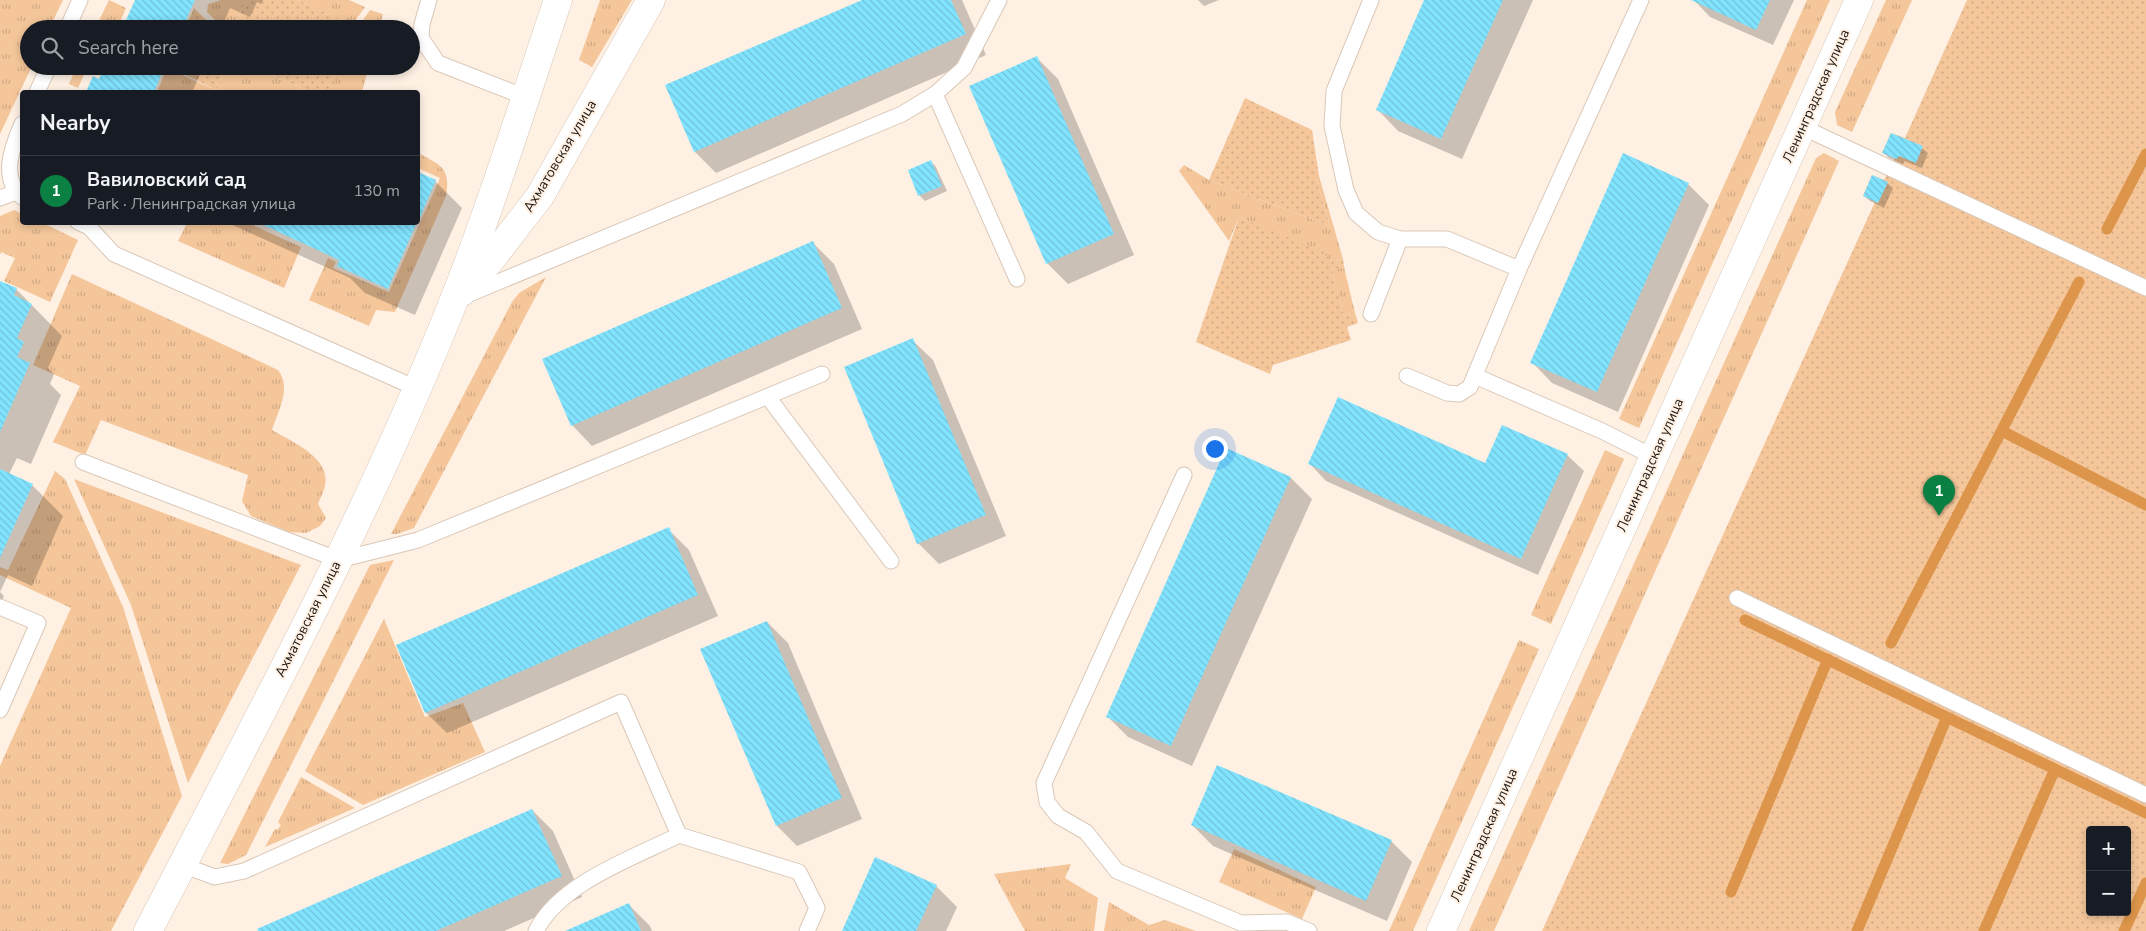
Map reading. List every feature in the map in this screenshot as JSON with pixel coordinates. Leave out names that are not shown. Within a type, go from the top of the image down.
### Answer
[{"type":"street","name":"Ахматовская улица","points":[[148,931],[339,560],[416,388],[454,300],[558,0]]},
{"type":"street","name":"Ахматовская улица","points":[[454,300],[489,262],[540,196],[651,0]]},
{"type":"street","name":"Ленинградская улица","points":[[1441,931],[1859,0]]},
{"type":"lane","points":[[71,20],[80,0]]},
{"type":"lane","points":[[429,0],[422,24],[421,38],[438,63],[525,97]]},
{"type":"lane","points":[[454,300],[902,114],[935,94],[964,68],[1000,0]]},
{"type":"lane","points":[[1371,0],[1334,91],[1332,126],[1346,190],[1356,213],[1378,232],[1400,239],[1447,239],[1519,269]]},
{"type":"lane","points":[[1406,376],[1447,393],[1459,394],[1470,387],[1519,269],[1641,0]]},
{"type":"lane","points":[[38,90],[45,75]]},
{"type":"lane","points":[[935,94],[1017,279]]},
{"type":"lane","points":[[1802,127],[2146,288]]},
{"type":"lane","points":[[0,198],[19,195],[9,176],[8,155],[20,128]]},
{"type":"lane","points":[[84,225],[114,254],[416,388]]},
{"type":"lane","points":[[1371,314],[1400,239]]},
{"type":"lane","points":[[83,462],[339,560],[418,540],[822,374]]},
{"type":"lane","points":[[1475,376],[1602,431],[1654,457]]},
{"type":"lane","points":[[768,396],[891,561]]},
{"type":"lane","points":[[1184,475],[1044,783],[1047,802],[1058,816],[1086,832],[1116,871],[1240,927],[1286,922],[1310,931]]},
{"type":"lane","points":[[1737,598],[2146,795]]},
{"type":"lane","points":[[0,607],[38,623],[0,710]]},
{"type":"lane","points":[[182,866],[215,877],[244,871],[621,702],[679,835]]},
{"type":"lane","points":[[536,931],[564,898],[596,875],[679,835],[799,872],[817,908],[807,931]]},
{"type":"green space","points":[[0,0],[63,0],[53,20],[20,20],[20,75],[28,75],[0,134]]},
{"type":"green space","points":[[109,0],[126,8],[121,20],[99,20]]},
{"type":"green space","points":[[221,0],[246,0],[237,20],[215,20],[207,12],[208,4]]},
{"type":"green space","points":[[246,0],[298,0],[342,20],[237,20]]},
{"type":"green space","points":[[298,0],[349,0],[365,7],[356,20],[341,20]]},
{"type":"green space","points":[[600,0],[632,0],[592,67],[579,60]]},
{"type":"green space","points":[[1807,0],[1830,0],[1639,428],[1619,419]]},
{"type":"green space","points":[[1886,0],[1912,0],[1852,132],[1837,125],[1835,112]]},
{"type":"green space","points":[[1967,0],[2146,0],[2146,931],[1542,931],[1875,202],[1863,196],[1872,175],[1884,180],[1895,158],[1882,153],[1891,133],[1905,138]]},
{"type":"green space","points":[[194,8],[206,20],[189,20]]},
{"type":"green space","points":[[370,10],[383,14],[381,20],[363,20]]},
{"type":"green space","points":[[73,75],[84,75],[78,88],[69,84]]},
{"type":"green space","points":[[164,75],[183,75],[216,90],[158,90]]},
{"type":"green space","points":[[186,75],[223,75],[216,90]]},
{"type":"green space","points":[[223,75],[272,75],[306,90],[216,90]]},
{"type":"green space","points":[[272,75],[336,75],[329,90],[306,90]]},
{"type":"green space","points":[[336,75],[367,75],[363,90],[329,90]]},
{"type":"green space","points":[[1245,98],[1312,130],[1319,176],[1316,178],[1330,226],[1209,180]]},
{"type":"green space","points":[[1824,153],[1839,161],[1494,931],[1469,931],[1816,158]]},
{"type":"green space","points":[[420,154],[442,168],[447,179],[446,196],[395,312],[376,310],[369,326],[309,300],[328,258],[336,262],[333,268],[389,292],[440,178],[420,169]]},
{"type":"green space","points":[[1184,165],[1209,180],[1330,226],[1316,178],[1319,176],[1343,259],[1331,262],[1239,217],[1229,241],[1179,171]]},
{"type":"green space","points":[[14,210],[20,213],[20,225],[47,225],[78,240],[50,302],[4,281],[15,258],[1,252],[0,255],[0,216]]},
{"type":"green space","points":[[1239,217],[1324,252],[1331,262],[1343,259],[1344,267],[1332,270],[1344,316],[1355,313],[1358,323],[1347,327],[1351,340],[1273,365],[1270,374],[1196,342]]},
{"type":"green space","points":[[186,225],[253,225],[301,247],[284,288],[178,241]]},
{"type":"green space","points":[[1344,267],[1355,313],[1344,316],[1332,270]]},
{"type":"green space","points":[[72,274],[278,370],[284,384],[284,392],[272,430],[308,451],[322,466],[325,475],[325,485],[318,504],[326,518],[320,526],[306,533],[289,532],[251,516],[242,501],[248,475],[101,420],[85,455],[53,442],[80,386],[33,365]]},
{"type":"green space","points":[[546,277],[414,528],[397,534],[391,534],[512,302],[519,293]]},
{"type":"green space","points":[[1605,450],[1624,459],[1551,624],[1531,615]]},
{"type":"green space","points":[[55,471],[65,479],[123,607],[182,796],[111,931],[0,931],[0,766],[71,608],[0,575],[0,567],[8,570]]},
{"type":"green space","points":[[74,479],[301,565],[188,783],[131,605]]},
{"type":"green space","points":[[394,560],[246,855],[228,864],[220,863],[370,565]]},
{"type":"green space","points":[[384,619],[425,717],[463,703],[485,752],[363,805],[305,771]]},
{"type":"green space","points":[[1519,640],[1539,649],[1413,931],[1389,931]]},
{"type":"green space","points":[[301,777],[355,808],[265,847],[275,829],[277,830],[281,825],[278,822]]},
{"type":"green space","points":[[1234,849],[1316,887],[1302,919],[1219,882]]},
{"type":"green space","points":[[1071,864],[1065,878],[1098,898],[1094,931],[1025,931],[994,874]]},
{"type":"green space","points":[[1109,902],[1149,925],[1165,920],[1196,931],[1104,931]]},
{"type":"building","points":[[135,0],[195,0],[186,20],[126,20]]},
{"type":"building","points":[[862,0],[951,0],[966,34],[694,152],[665,85]]},
{"type":"building","points":[[1424,0],[1503,0],[1441,139],[1376,110]]},
{"type":"building","points":[[1691,0],[1770,0],[1756,30]]},
{"type":"building","points":[[1037,56],[1114,234],[1046,264],[969,86]]},
{"type":"building","points":[[101,75],[161,75],[155,90],[87,90],[93,76],[99,79]]},
{"type":"building","points":[[1891,133],[1923,146],[1916,163],[1899,156],[1897,159],[1882,153]]},
{"type":"building","points":[[1623,153],[1689,183],[1597,392],[1530,363]]},
{"type":"building","points":[[931,160],[942,186],[918,196],[908,170]]},
{"type":"building","points":[[420,173],[436,180],[420,217]]},
{"type":"building","points":[[1872,175],[1888,182],[1878,203],[1863,196]]},
{"type":"building","points":[[263,225],[416,225],[388,289],[337,266],[339,260]]},
{"type":"building","points":[[813,241],[842,308],[571,426],[542,359]]},
{"type":"building","points":[[0,281],[17,288],[14,295],[32,304],[17,338],[24,342],[17,357],[30,363],[0,432]]},
{"type":"building","points":[[913,338],[986,515],[917,544],[844,367]]},
{"type":"building","points":[[1338,397],[1485,463],[1502,425],[1568,454],[1521,559],[1308,464]]},
{"type":"building","points":[[1226,448],[1291,477],[1171,746],[1106,717]]},
{"type":"building","points":[[0,469],[33,484],[0,558]]},
{"type":"building","points":[[669,527],[698,595],[425,713],[396,645]]},
{"type":"building","points":[[767,621],[842,798],[776,826],[700,649]]},
{"type":"building","points":[[1217,765],[1392,840],[1366,901],[1191,825]]},
{"type":"building","points":[[532,809],[562,876],[436,931],[258,931],[257,929]]},
{"type":"building","points":[[875,857],[937,885],[916,931],[842,931]]},
{"type":"building","points":[[629,903],[641,931],[565,931]]},
{"type":"waterway","points":[[2107,229],[2146,154]]},
{"type":"waterway","points":[[1891,643],[2079,282]]},
{"type":"waterway","points":[[2002,431],[2146,505]]},
{"type":"waterway","points":[[1745,620],[2146,813]]},
{"type":"waterway","points":[[1731,892],[1828,659]]},
{"type":"waterway","points":[[1857,931],[1947,717]]},
{"type":"waterway","points":[[1984,931],[2055,769]]},
{"type":"waterway","points":[[2124,931],[2146,883]]},
{"type":"place","name":"Вавиловский сад","points":[[1939,516]]}]
